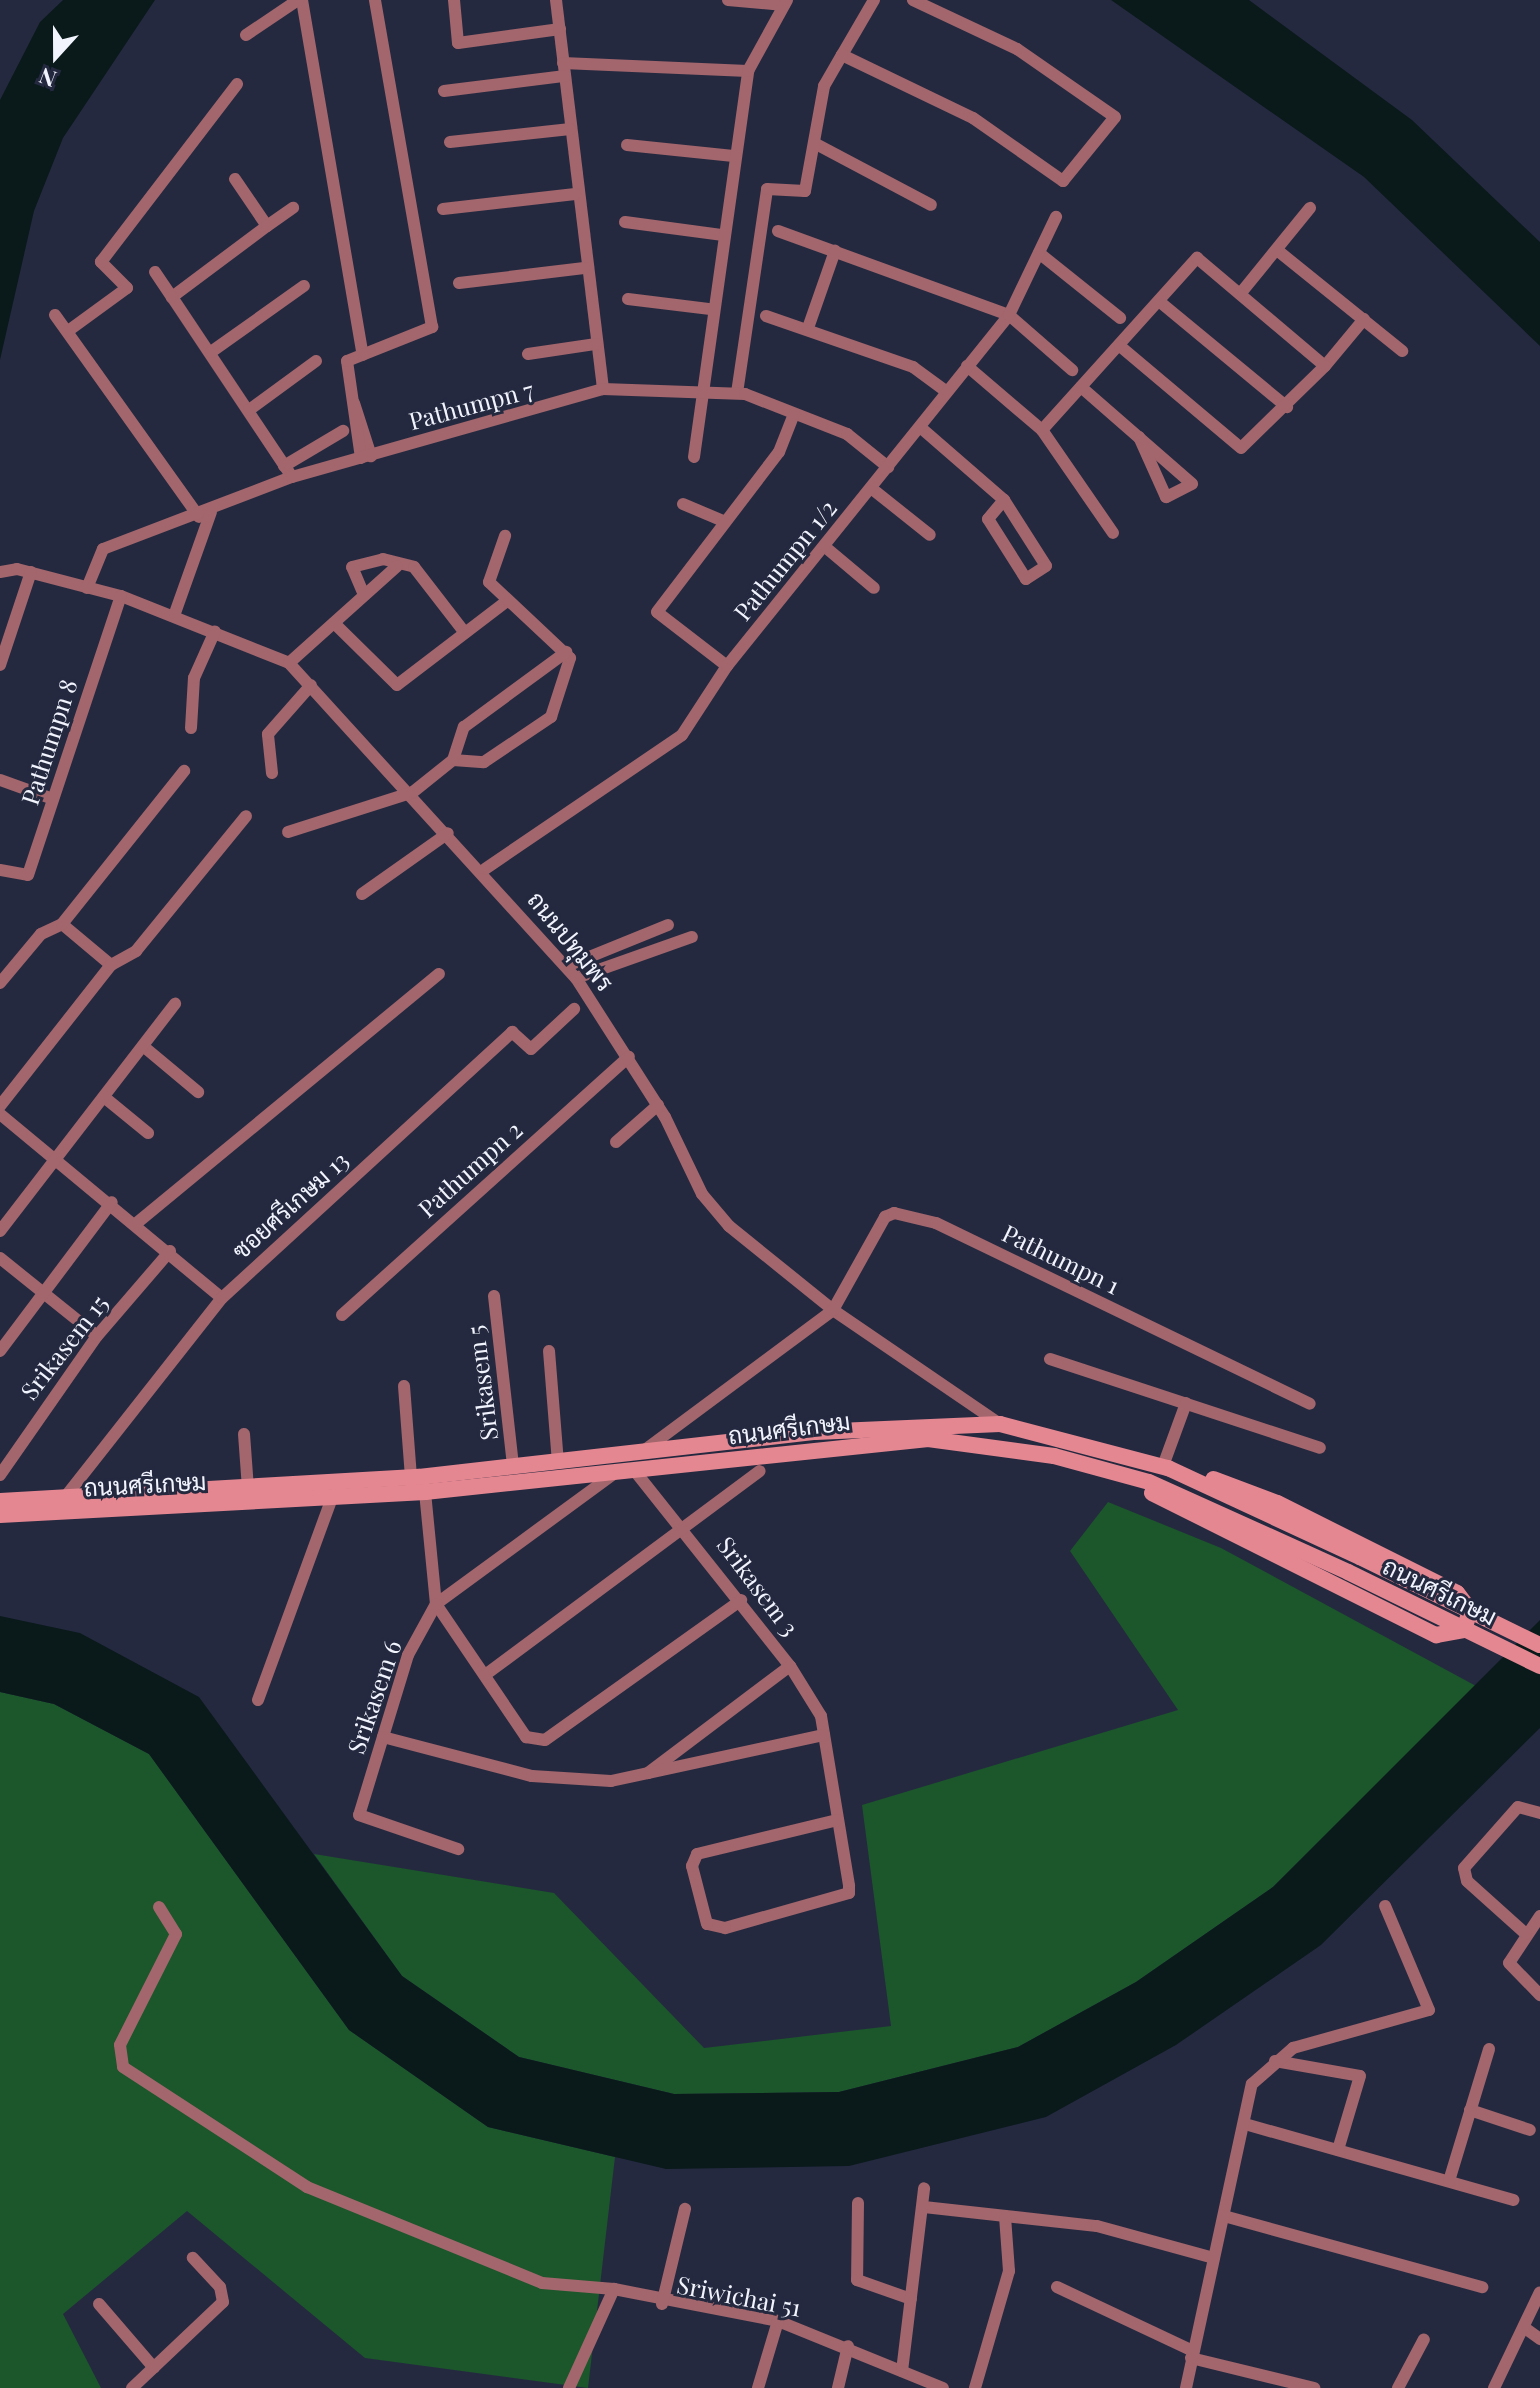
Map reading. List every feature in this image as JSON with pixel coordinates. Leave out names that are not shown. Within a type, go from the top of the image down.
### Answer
[{"type":"main road","name":"ถนนศรีเกษม","points":[[0,1515],[425,1492],[616,1472],[636,1462],[815,1432],[1000,1424],[1166,1467],[1540,1645]]},
{"type":"main road","name":"ถนนศรีเกษม","points":[[0,1501],[411,1478],[513,1465],[636,1462],[928,1439],[1054,1456],[1149,1482],[1348,1572],[1540,1666]]},
{"type":"main road","points":[[1054,1456],[1146,1491],[1436,1635],[1464,1630],[1470,1610],[1457,1593],[1239,1486],[1166,1467]]},
{"type":"street","points":[[246,35],[300,0],[363,355]]},
{"type":"street","points":[[366,457],[347,361],[432,327],[375,0]]},
{"type":"street","points":[[454,0],[458,43],[560,29]]},
{"type":"street","points":[[556,0],[575,194],[603,389]]},
{"type":"street","points":[[694,457],[710,309],[748,71],[785,2],[728,0]]},
{"type":"street","points":[[737,393],[767,189],[805,191],[816,144],[824,86],[874,0]]},
{"type":"street","points":[[842,55],[973,118],[1063,181],[1115,117],[1017,49],[913,0]]},
{"type":"street","points":[[444,91],[564,70],[748,71]]},
{"type":"street","points":[[68,331],[127,288],[101,262],[237,84]]},
{"type":"street","points":[[450,142],[570,129]]},
{"type":"street","points":[[816,144],[931,205]]},
{"type":"street","points":[[627,145],[733,156]]},
{"type":"street","points":[[235,179],[267,226]]},
{"type":"street","points":[[443,209],[575,194]]},
{"type":"street","points":[[172,297],[293,208]]},
{"type":"street","points":[[1240,294],[1310,208]]},
{"type":"street","name":"Pathumpn 1/2","points":[[485,869],[682,735],[727,666],[1009,315],[1056,217]]},
{"type":"street","points":[[625,222],[723,235]]},
{"type":"street","points":[[778,231],[1009,315],[1072,370]]},
{"type":"street","points":[[1277,250],[1402,351]]},
{"type":"street","points":[[808,328],[835,251]]},
{"type":"street","points":[[1039,253],[1120,318]]},
{"type":"street","points":[[1042,430],[1197,258],[1325,366]]},
{"type":"street","points":[[459,283],[584,268]]},
{"type":"street","points":[[155,272],[288,472],[343,431]]},
{"type":"street","points":[[211,352],[304,286]]},
{"type":"street","points":[[628,299],[710,309]]},
{"type":"street","points":[[1160,302],[1287,407]]},
{"type":"street","points":[[55,315],[205,515],[175,613]]},
{"type":"street","points":[[766,316],[808,328],[913,367],[947,392]]},
{"type":"street","points":[[1120,346],[1241,448],[1287,407],[1364,319]]},
{"type":"street","points":[[528,354],[596,344]]},
{"type":"street","points":[[249,410],[316,361]]},
{"type":"street","points":[[967,366],[1042,430],[1113,533]]},
{"type":"street","points":[[1081,387],[1139,437],[1192,484],[1166,497],[1139,437]]},
{"type":"street","name":"Pathumpn 7","points":[[87,588],[103,549],[205,515],[288,472],[366,457],[603,389],[702,389],[737,393],[847,434],[888,467]]},
{"type":"street","points":[[727,666],[657,612],[723,521],[779,452],[794,414]]},
{"type":"street","points":[[920,427],[1004,500],[1046,566],[1026,579],[988,519],[1004,500]]},
{"type":"street","points":[[871,488],[930,535]]},
{"type":"street","points":[[683,504],[723,521]]},
{"type":"street","points":[[453,760],[484,762],[551,717],[570,658],[489,582],[505,536]]},
{"type":"street","points":[[824,546],[874,588]]},
{"type":"street","points":[[364,595],[352,567],[383,559],[397,566],[414,567],[465,633]]},
{"type":"street","points":[[289,663],[397,566]]},
{"type":"street","name":"ถนนปทุมพร","points":[[0,572],[31,572],[175,613],[289,663],[485,869],[567,966],[658,1105],[702,1194],[729,1226],[833,1310],[1000,1424]]},
{"type":"street","points":[[0,665],[31,572]]},
{"type":"street","name":"Pathumpn 8","points":[[0,870],[28,875],[121,596]]},
{"type":"street","points":[[334,623],[397,685],[507,601]]},
{"type":"street","points":[[191,728],[194,678],[215,631]]},
{"type":"street","points":[[288,832],[413,792],[453,760],[464,727],[566,652]]},
{"type":"street","points":[[272,773],[268,734],[311,685]]},
{"type":"street","points":[[1,978],[41,934],[62,924],[184,771]]},
{"type":"street","points":[[0,780],[53,799]]},
{"type":"street","points":[[0,1106],[111,965],[136,951],[246,816]]},
{"type":"street","points":[[362,894],[448,833]]},
{"type":"street","points":[[62,924],[111,965]]},
{"type":"street","points":[[567,966],[668,925]]},
{"type":"street","points":[[576,978],[692,937]]},
{"type":"street","points":[[138,1222],[439,974]]},
{"type":"street","points":[[0,1231],[175,1004]]},
{"type":"street","name":"ซอยศรีเกษม 13","points":[[66,1496],[222,1298],[512,1032],[531,1049],[574,1009]]},
{"type":"street","points":[[143,1046],[198,1092]]},
{"type":"street","name":"Pathumpn 2","points":[[342,1315],[629,1057]]},
{"type":"street","points":[[104,1097],[148,1133]]},
{"type":"street","points":[[616,1142],[658,1105]]},
{"type":"street","points":[[0,1114],[138,1222],[222,1298]]},
{"type":"street","points":[[0,1351],[112,1202]]},
{"type":"street","name":"Pathumpn 1","points":[[833,1310],[885,1217],[894,1213],[936,1223],[1310,1404]]},
{"type":"street","name":"Srikasem 15","points":[[0,1475],[97,1336],[170,1251]]},
{"type":"street","points":[[0,1258],[97,1336]]},
{"type":"street","name":"Srikasem 5","points":[[494,1296],[513,1465]]},
{"type":"street","points":[[636,1462],[833,1310]]},
{"type":"street","points":[[549,1351],[558,1463]]},
{"type":"street","points":[[1050,1359],[1320,1448]]},
{"type":"street","points":[[404,1386],[411,1478]]},
{"type":"street","points":[[1166,1467],[1186,1403]]},
{"type":"street","points":[[244,1434],[248,1488]]},
{"type":"street","name":"Srikasem 3","points":[[636,1462],[790,1666],[647,1773]]},
{"type":"street","points":[[485,1675],[687,1529],[760,1471]]},
{"type":"street","points":[[436,1604],[616,1472]]},
{"type":"street","points":[[425,1492],[436,1604],[536,1743],[741,1600]]},
{"type":"street","points":[[258,1700],[332,1498]]},
{"type":"street","name":"Srikasem 6","points":[[436,1604],[408,1655],[359,1815],[458,1849]]},
{"type":"street","points":[[790,1666],[813,1696],[824,1735],[838,1820],[845,1898],[725,1928],[707,1924],[692,1866],[697,1854],[838,1820]]},
{"type":"street","points":[[383,1737],[532,1776],[611,1781],[824,1735]]},
{"type":"street","points":[[1526,1934],[1467,1881],[1464,1868],[1518,1807],[1540,1813]]},
{"type":"street","points":[[1186,2388],[1252,2084],[1275,2061],[1339,2031],[1427,2013],[1385,1906]]},
{"type":"street","name":"Sriwichai 51","points":[[159,1907],[176,1934],[120,2045],[123,2067],[307,2187],[542,2283],[614,2289],[662,2304],[778,2321],[848,2346],[943,2388]]},
{"type":"street","points":[[1540,1916],[1509,1963],[1540,1995]]},
{"type":"street","points":[[1449,2181],[1489,2049]]},
{"type":"street","points":[[1275,2061],[1360,2076],[1338,2150]]},
{"type":"street","points":[[1470,2110],[1530,2130]]},
{"type":"street","points":[[1245,2124],[1513,2200]]},
{"type":"street","points":[[902,2371],[924,2188]]},
{"type":"street","points":[[858,2203],[857,2280],[911,2299]]},
{"type":"street","points":[[924,2207],[1097,2226],[1214,2258]]},
{"type":"street","points":[[662,2304],[685,2209]]},
{"type":"street","points":[[975,2388],[1009,2271],[1005,2216]]},
{"type":"street","points":[[1224,2216],[1482,2287]]},
{"type":"street","points":[[132,2388],[223,2302],[220,2287],[193,2258]]},
{"type":"street","points":[[1057,2287],[1192,2354],[1314,2388]]},
{"type":"street","points":[[569,2388],[614,2289]]},
{"type":"street","points":[[1494,2388],[1540,2292]]},
{"type":"street","points":[[99,2304],[154,2368]]},
{"type":"street","points":[[758,2388],[778,2321]]},
{"type":"street","points":[[1525,2328],[1540,2339]]},
{"type":"street","points":[[1398,2388],[1424,2339]]},
{"type":"street","points":[[838,2388],[848,2346]]},
{"type":"green space","points":[[1108,1502],[1221,1548],[1476,1686],[1273,1887],[1136,1982],[1018,2047],[839,2092],[674,2094],[519,2057],[402,1976],[314,1854],[554,1893],[704,2048],[891,2026],[862,1805],[1178,1710],[1070,1551]]},
{"type":"green space","points":[[0,1692],[54,1704],[149,1754],[349,2030],[488,2127],[615,2157],[588,2388],[365,2358],[187,2211],[63,2314],[101,2388],[0,2388]]},
{"type":"shaded area","points":[[63,0],[155,0],[63,138],[34,211],[0,360],[0,100],[40,22]]},
{"type":"shaded area","points":[[1111,0],[1249,0],[1412,120],[1540,242],[1540,346],[1364,177]]},
{"type":"shaded area","points":[[0,1616],[80,1633],[199,1697],[402,1976],[519,2057],[674,2094],[839,2092],[1018,2047],[1136,1982],[1273,1887],[1540,1620],[1540,1728],[1321,1945],[1176,2045],[1046,2117],[849,2166],[666,2169],[488,2127],[349,2030],[149,1754],[54,1704],[0,1692]]}]
